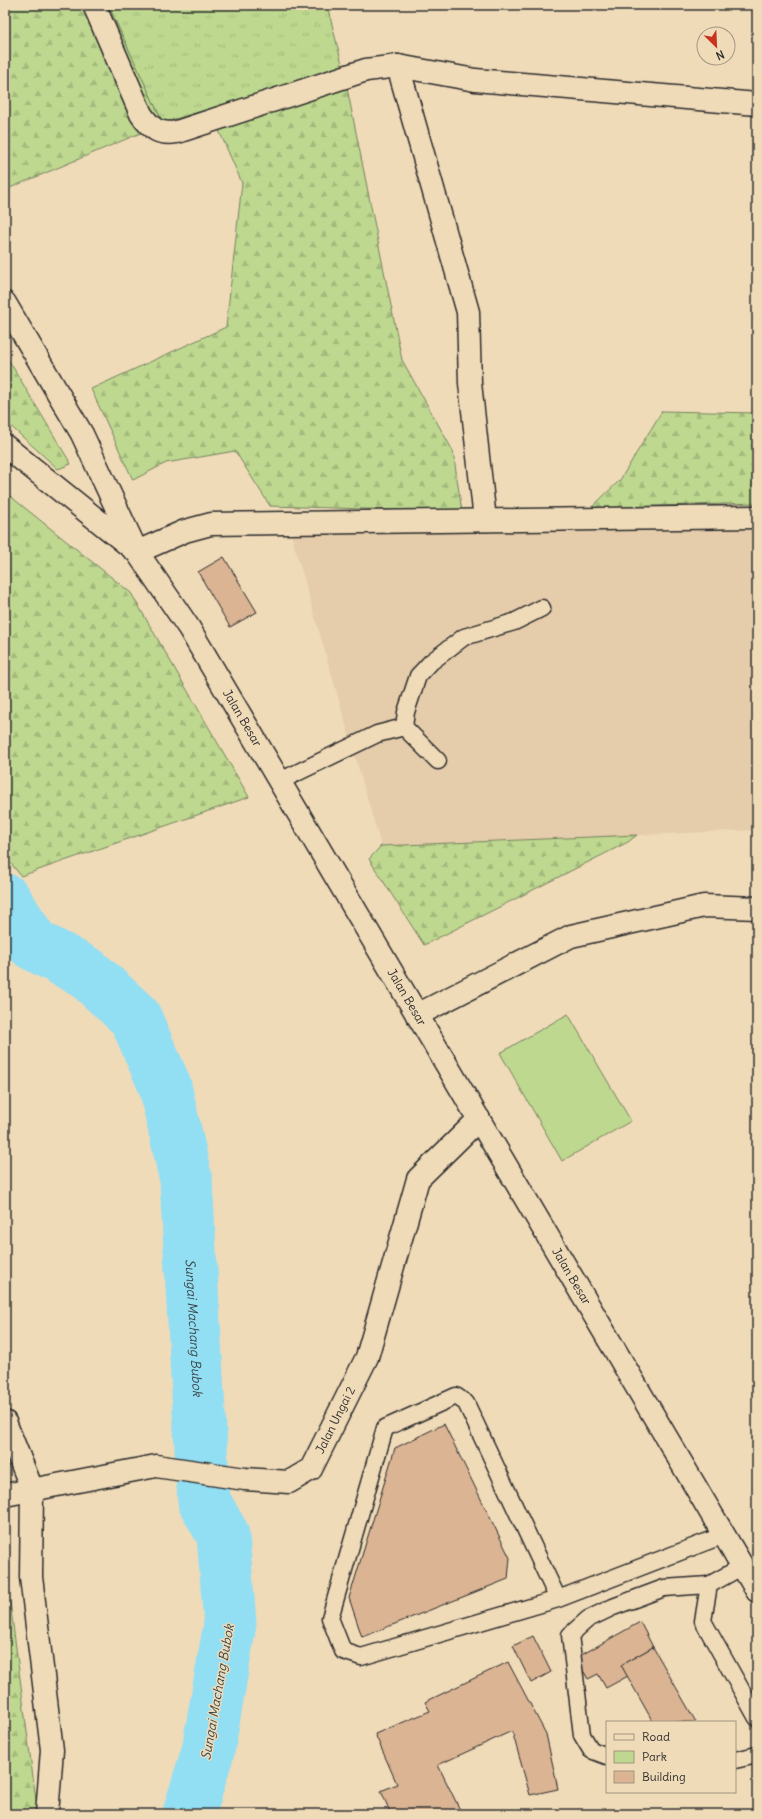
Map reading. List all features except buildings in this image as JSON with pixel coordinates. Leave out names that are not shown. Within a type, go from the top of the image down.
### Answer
[{"type":"street","points":[[94,5],[141,114],[148,125],[158,133],[177,132],[366,70],[398,66],[475,80],[757,104]]},
{"type":"street","points":[[398,66],[468,312],[470,383],[485,520]]},
{"type":"street","points":[[5,303],[82,434],[137,552],[185,531],[211,524],[757,517]]},
{"type":"street","name":"Jalan Besar","points":[[5,446],[137,552],[188,628],[280,781],[757,1591]]},
{"type":"street","points":[[417,1015],[571,936],[704,906],[757,908]]},
{"type":"street","name":"Jalan Ungai 2","points":[[5,1495],[156,1466],[244,1479],[289,1482],[311,1469],[367,1357],[418,1179],[479,1119]]},
{"type":"street","points":[[5,1422],[32,1489],[31,1577],[52,1750],[50,1801],[47,1814]]},
{"type":"lane","points":[[404,727],[406,712],[418,676],[431,662],[464,637],[514,622],[542,608]]},
{"type":"lane","points":[[280,781],[377,734],[404,727]]},
{"type":"lane","points":[[404,727],[438,761]]},
{"type":"lane","points":[[558,1599],[466,1403],[456,1396],[385,1428],[330,1618],[343,1651],[361,1657],[558,1599],[724,1534]]},
{"type":"lane","points":[[606,1756],[591,1750],[582,1735],[570,1635],[588,1619],[613,1606],[664,1588],[709,1584],[743,1566]]},
{"type":"lane","points":[[709,1584],[703,1621],[757,1718]]},
{"type":"lane","points":[[736,1760],[757,1755]]},
{"type":"shaded area","points":[[757,524],[757,830],[381,846],[291,534]]},
{"type":"green space","points":[[5,5],[108,5],[163,123],[343,68],[402,360],[453,451],[462,512],[270,506],[235,451],[166,463],[133,480],[91,389],[226,327],[242,183],[217,126],[162,124],[5,190]]},
{"type":"green space","points":[[108,5],[327,5],[343,68],[163,123]]},
{"type":"green space","points":[[5,354],[71,464],[58,469],[5,421]]},
{"type":"green space","points":[[662,411],[757,413],[757,503],[591,508],[620,480]]},
{"type":"green space","points":[[5,492],[131,593],[249,797],[21,876],[5,856]]},
{"type":"green space","points":[[637,835],[628,842],[424,945],[369,859],[381,846]]},
{"type":"green space","points":[[568,1014],[631,1121],[562,1161],[500,1053]]},
{"type":"green space","points":[[10,1602],[37,1808],[5,1813],[5,1603]]},
{"type":"waterway","name":"Sungai Machang Bubok","points":[[5,900],[33,944],[87,973],[135,1017],[165,1086],[186,1180],[204,1501],[223,1535],[230,1624],[208,1751],[189,1814]]}]
